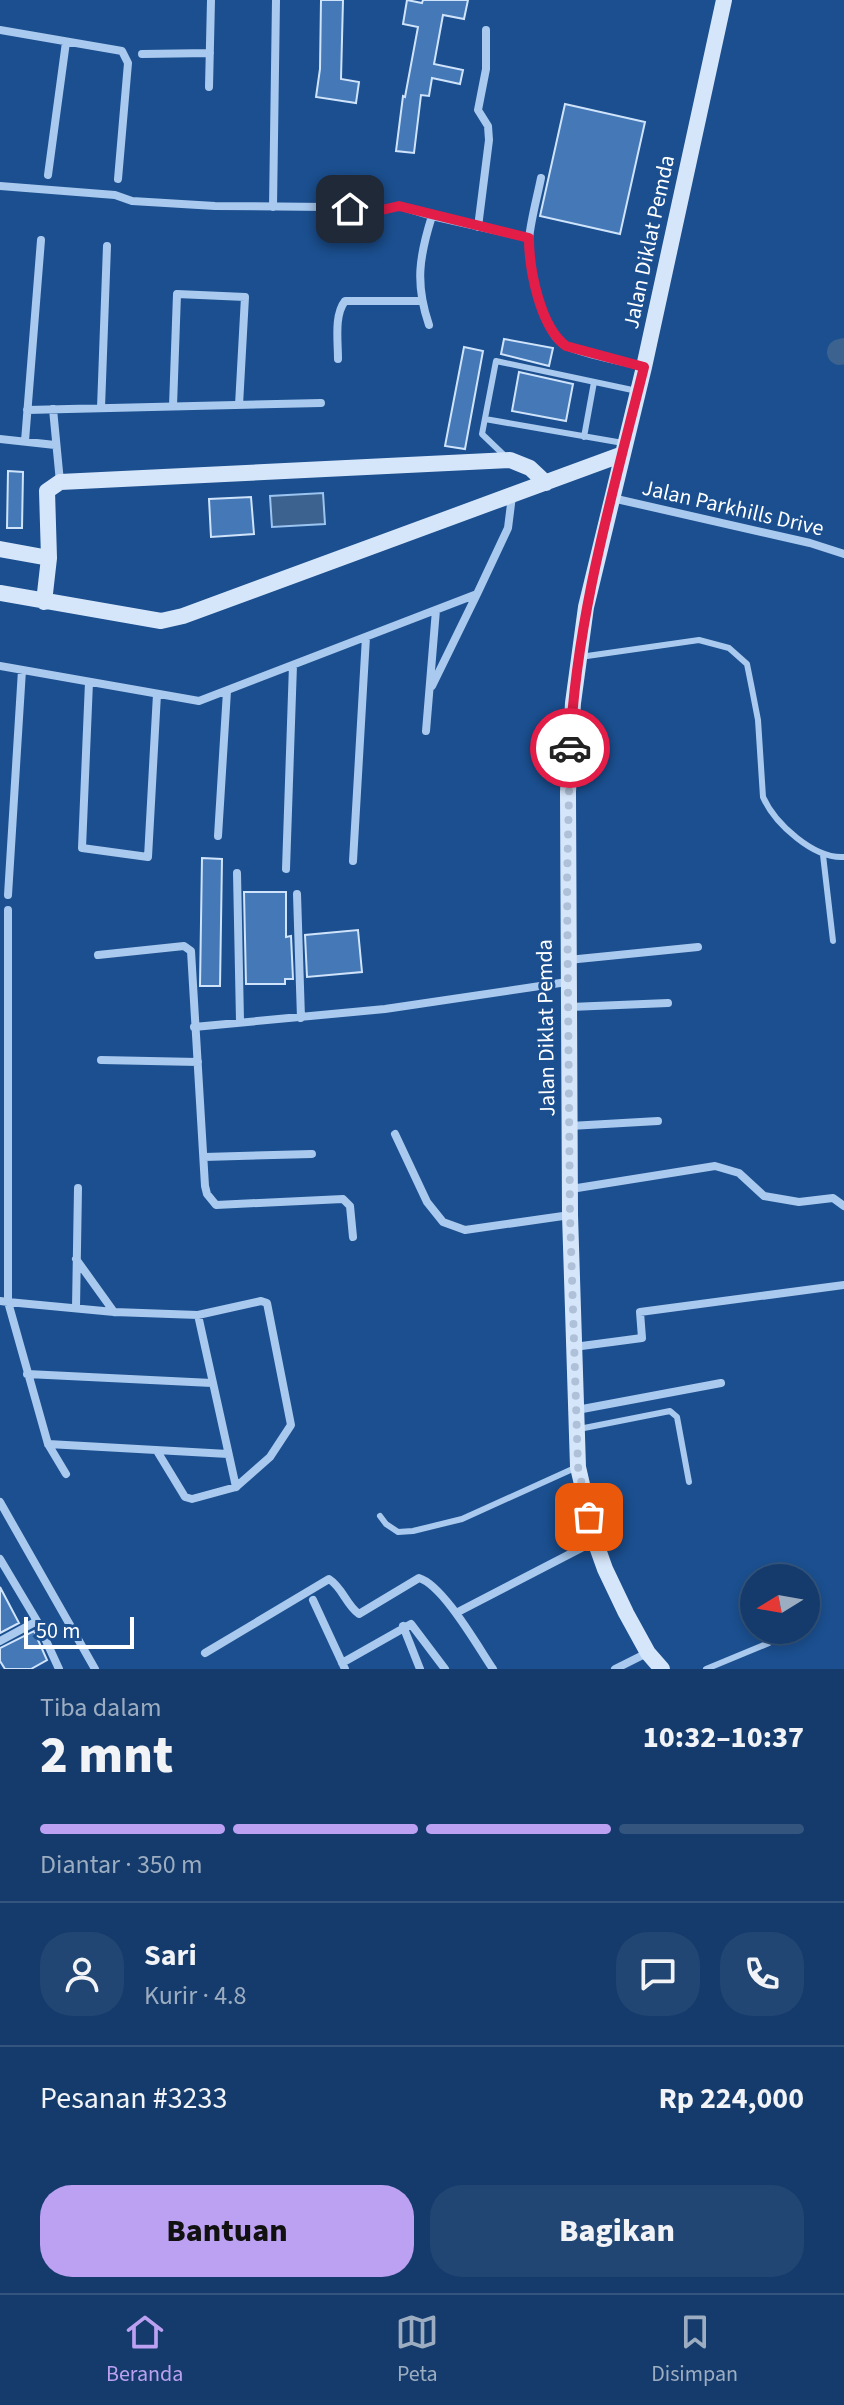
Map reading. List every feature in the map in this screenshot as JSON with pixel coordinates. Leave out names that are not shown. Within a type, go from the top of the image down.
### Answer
[{"type":"street","points":[[209,87],[211,0]]},
{"type":"street","points":[[273,207],[276,0]]},
{"type":"street","name":"Jalan Diklat Pemda","points":[[662,1669],[648,1653],[626,1613],[595,1541],[578,1467],[570,1215],[568,792],[573,703],[586,607],[644,367],[724,0]]},
{"type":"street","points":[[0,30],[122,51],[127,58],[118,179]]},
{"type":"street","points":[[478,227],[489,140],[488,126],[478,110],[486,69],[486,30]]},
{"type":"street","points":[[48,175],[66,42]]},
{"type":"street","points":[[142,54],[210,53]]},
{"type":"street","points":[[541,178],[529,238],[529,254],[541,306],[552,333],[566,346],[644,367]]},
{"type":"street","points":[[0,186],[115,195],[132,201],[327,207],[373,212],[399,206],[529,238]]},
{"type":"street","points":[[429,325],[421,301],[421,250],[432,216]]},
{"type":"street","points":[[25,441],[41,240]]},
{"type":"street","points":[[101,408],[107,246]]},
{"type":"street","points":[[173,406],[177,294],[245,297],[239,405]]},
{"type":"street","points":[[338,359],[339,317],[345,301],[421,301]]},
{"type":"street","points":[[27,410],[321,403]]},
{"type":"street","points":[[53,409],[60,482]]},
{"type":"street","points":[[0,439],[55,445]]},
{"type":"street","points":[[0,593],[44,597],[161,621],[183,616],[546,483],[624,449]]},
{"type":"street","points":[[44,597],[49,562],[47,491],[60,482],[510,460],[530,468],[546,483]]},
{"type":"street","points":[[429,690],[508,528],[512,495]]},
{"type":"street","name":"Jalan Parkhills Drive","points":[[612,498],[810,543],[844,554]]},
{"type":"street","points":[[0,549],[49,562]]},
{"type":"street","points":[[0,666],[199,701],[477,594]]},
{"type":"street","points":[[426,731],[436,610]]},
{"type":"street","points":[[353,861],[366,637]]},
{"type":"street","points":[[286,869],[293,665]]},
{"type":"street","points":[[8,895],[22,670]]},
{"type":"street","points":[[89,682],[82,848],[148,857],[157,694]]},
{"type":"street","points":[[218,836],[227,691]]},
{"type":"street","points":[[237,873],[240,1021]]},
{"type":"street","points":[[297,894],[301,1018]]},
{"type":"street","points":[[8,910],[4,1302],[48,1444],[66,1474]]},
{"type":"street","points":[[98,955],[188,947],[207,1194],[216,1205],[343,1199],[350,1206],[353,1237]]},
{"type":"street","points":[[567,960],[698,947]]},
{"type":"street","points":[[194,1027],[385,1009],[567,982]]},
{"type":"street","points":[[569,1007],[668,1003]]},
{"type":"street","points":[[101,1060],[198,1062]]},
{"type":"street","points":[[569,1126],[658,1121]]},
{"type":"street","points":[[395,1134],[427,1202],[443,1222],[465,1230],[570,1215]]},
{"type":"street","points":[[204,1157],[312,1154]]},
{"type":"street","points":[[570,1189],[715,1166],[739,1173],[764,1196],[799,1202],[833,1198],[844,1206]]},
{"type":"street","points":[[76,1308],[78,1188]]},
{"type":"street","points":[[76,1259],[114,1312]]},
{"type":"street","points":[[574,1347],[642,1338],[640,1312],[844,1285]]},
{"type":"street","points":[[4,1302],[114,1312],[198,1315],[261,1301],[267,1303],[291,1425],[270,1457],[236,1487],[192,1499],[185,1497],[157,1451]]},
{"type":"street","points":[[198,1315],[236,1487]]},
{"type":"street","points":[[27,1374],[212,1383]]},
{"type":"street","points":[[577,1410],[721,1383]]},
{"type":"street","points":[[48,1444],[228,1454]]},
{"type":"street","points":[[0,1502],[95,1669]]},
{"type":"street","points":[[456,1613],[595,1541]]},
{"type":"street","points":[[0,1559],[37,1621],[59,1669]]},
{"type":"street","points":[[205,1653],[329,1579],[337,1584],[359,1614],[419,1578],[427,1581],[456,1613],[493,1669]]},
{"type":"street","points":[[313,1600],[343,1666],[403,1626],[411,1624],[445,1669]]},
{"type":"street","points":[[0,1641],[37,1621]]},
{"type":"street","points":[[403,1626],[420,1669]]},
{"type":"street","points":[[615,1669],[648,1653]]},
{"type":"lane","points":[[510,460],[482,434],[496,361],[638,391]]},
{"type":"lane","points":[[584,437],[594,382]]},
{"type":"lane","points":[[485,419],[584,437],[624,449]]},
{"type":"lane","points":[[580,657],[699,640],[729,648],[747,664],[758,720],[763,797],[767,807],[776,820],[823,855],[844,857]]},
{"type":"lane","points":[[823,855],[833,941]]},
{"type":"lane","points":[[578,1430],[670,1411],[677,1417],[689,1482]]},
{"type":"lane","points":[[380,1516],[398,1532],[462,1519],[578,1467]]},
{"type":"lane","points":[[706,1669],[767,1644]]},
{"type":"water","points":[[323,493],[325,524],[272,527],[270,496]]},
{"type":"building","points":[[321,0],[343,0],[341,79],[359,82],[356,103],[316,97],[320,69]]},
{"type":"building","points":[[407,0],[422,3],[423,0],[468,0],[464,19],[443,15],[434,64],[463,70],[460,84],[432,78],[429,96],[421,95],[414,153],[396,151],[403,96],[418,27],[403,24]]},
{"type":"building","points":[[565,104],[645,122],[620,234],[540,216]]},
{"type":"building","points":[[504,339],[553,348],[549,366],[501,354]]},
{"type":"building","points":[[464,347],[483,351],[465,449],[445,446]]},
{"type":"building","points":[[519,372],[573,384],[566,421],[512,411]]},
{"type":"building","points":[[8,471],[23,472],[22,528],[7,528]]},
{"type":"building","points":[[251,497],[254,534],[211,537],[209,499]]},
{"type":"building","points":[[202,858],[222,859],[220,986],[200,986]]},
{"type":"building","points":[[244,892],[286,892],[286,937],[291,936],[293,979],[285,979],[285,984],[246,984]]},
{"type":"building","points":[[358,930],[362,972],[307,977],[305,935]]},
{"type":"building","points":[[0,1587],[19,1623],[0,1633]]},
{"type":"building","points":[[34,1631],[47,1660],[31,1669],[5,1669],[0,1661],[0,1648]]},
{"type":"waterway","points":[[840,352],[844,351]]},
{"type":"way so far","points":[[570,748],[567,960],[570,1215],[578,1467],[589,1517]]},
{"type":"route","points":[[350,209],[373,212],[399,206],[529,238],[529,254],[541,306],[552,333],[559,341],[566,346],[644,367],[586,607],[570,748]]}]
